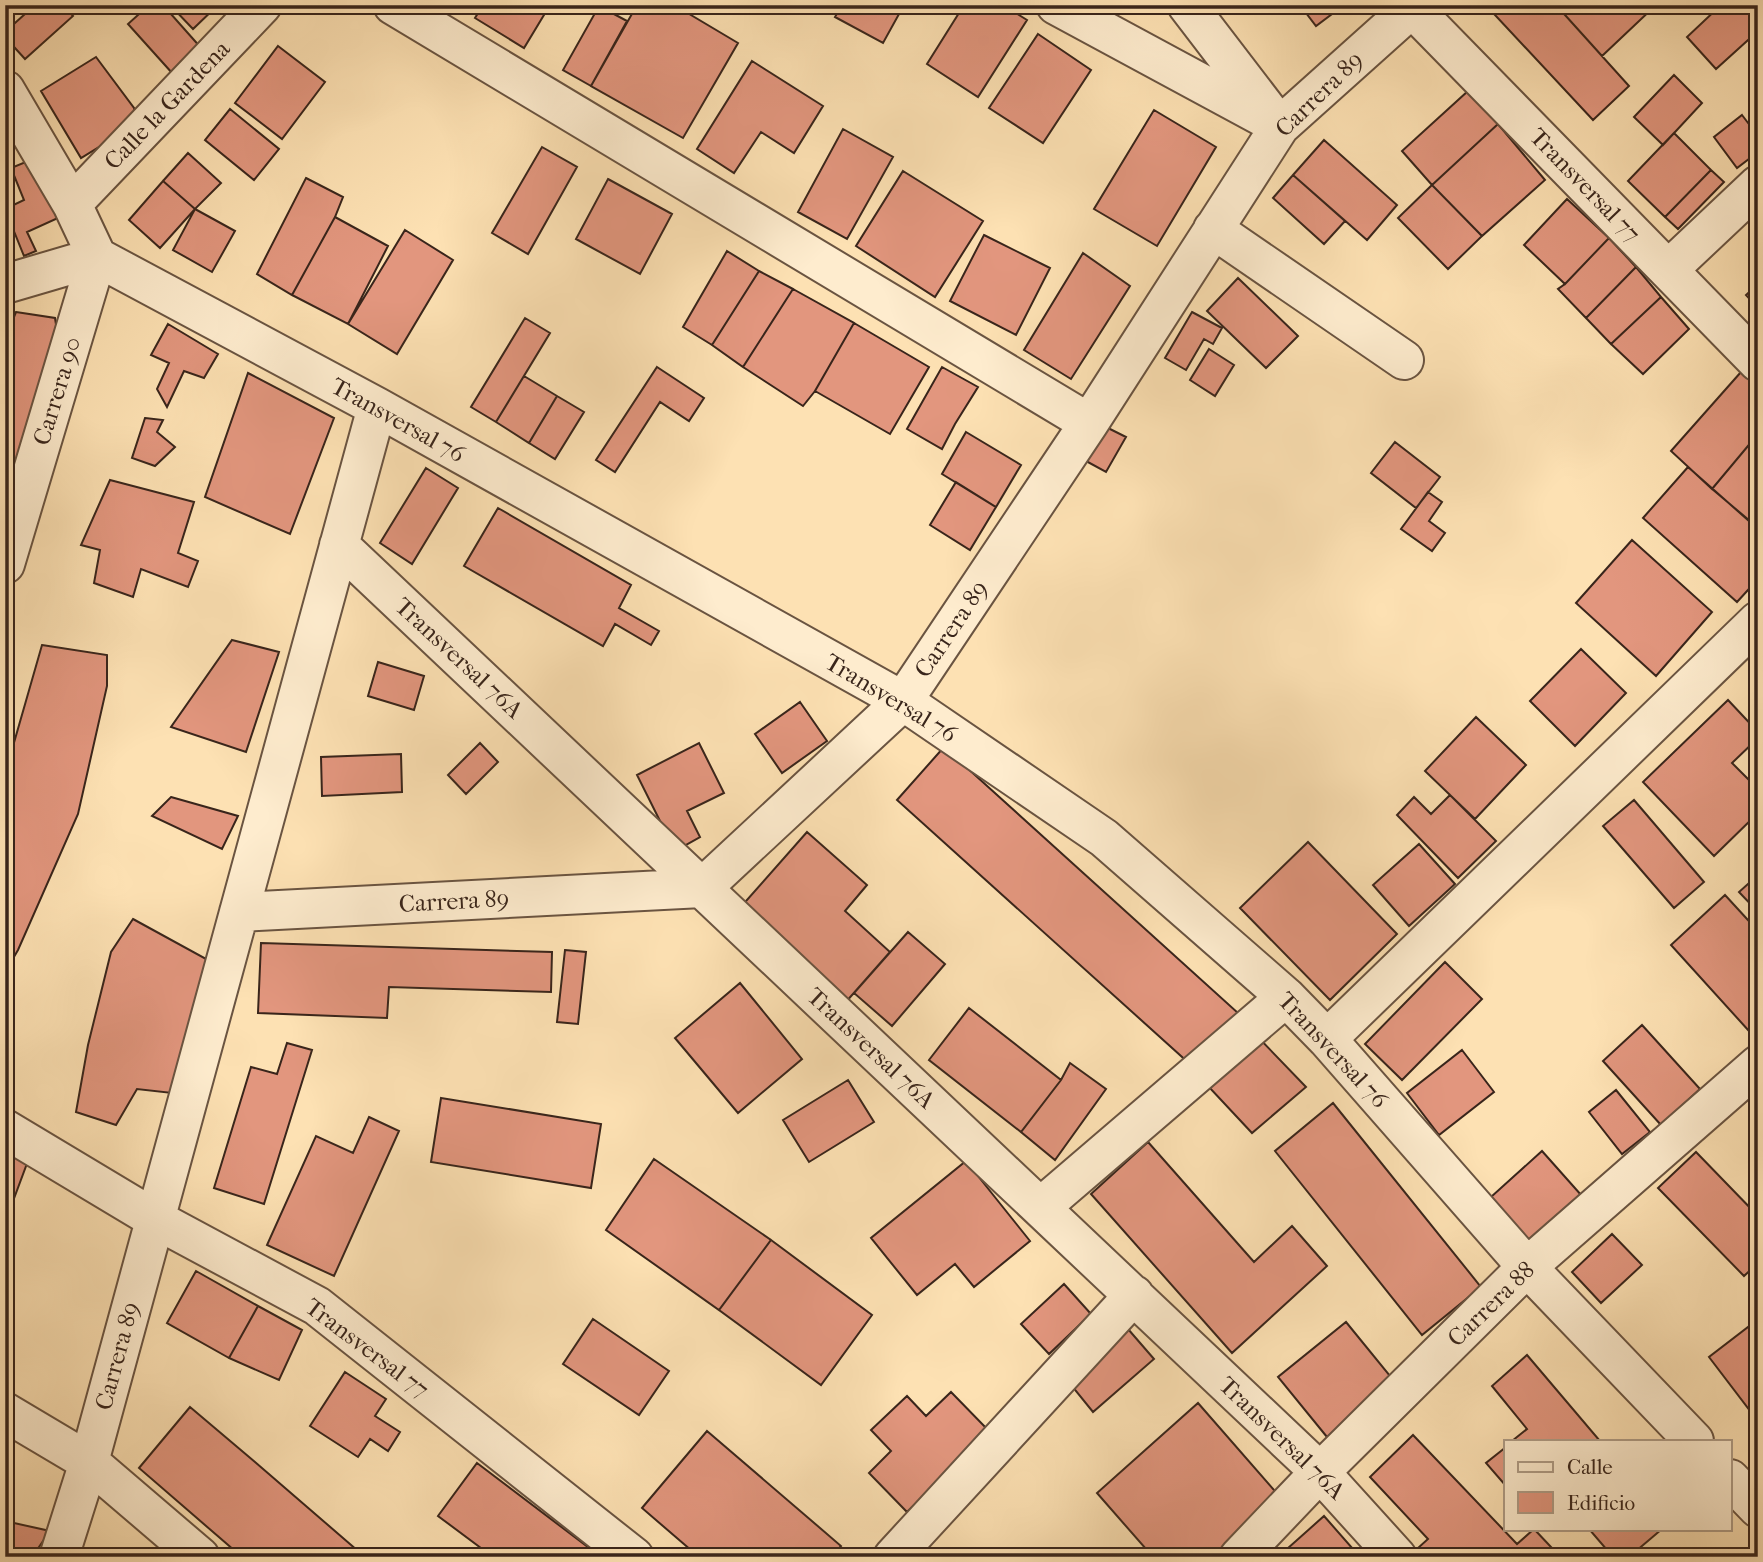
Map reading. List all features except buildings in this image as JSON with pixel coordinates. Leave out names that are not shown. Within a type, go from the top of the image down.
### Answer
[{"type":"street","name":"Calle la Gardena","points":[[72,204],[262,5]]},
{"type":"street","points":[[393,5],[1089,423]]},
{"type":"street","points":[[1056,5],[1280,126]]},
{"type":"street","points":[[1187,5],[1280,126]]},
{"type":"street","name":"Carrera 89","points":[[239,912],[702,888],[903,701],[1089,423],[1280,126],[1414,6]]},
{"type":"street","name":"Transversal 77","points":[[1414,6],[1758,362]]},
{"type":"street","points":[[5,90],[72,204],[97,257],[5,284]]},
{"type":"street","points":[[1668,270],[1758,185]]},
{"type":"street","points":[[1213,229],[1404,360]]},
{"type":"street","name":"Transversal 76","points":[[97,257],[376,407],[903,701],[1104,838],[1286,997],[1527,1267],[1693,1440]]},
{"type":"street","name":"Carrera 90","points":[[5,564],[97,257]]},
{"type":"street","name":"Carrera 89","points":[[59,1557],[89,1462],[376,407]]},
{"type":"street","name":"Transversal 76A","points":[[339,545],[1320,1472],[1397,1557]]},
{"type":"street","points":[[1326,1039],[1758,621]]},
{"type":"street","points":[[1041,1207],[1286,997]]},
{"type":"street","name":"Carrera 88","points":[[1238,1557],[1527,1267],[1758,1065]]},
{"type":"street","name":"Transversal 77","points":[[5,1129],[155,1219],[317,1306],[634,1557]]},
{"type":"street","points":[[893,1557],[1134,1295]]},
{"type":"street","points":[[5,1412],[89,1462],[200,1557]]}]
